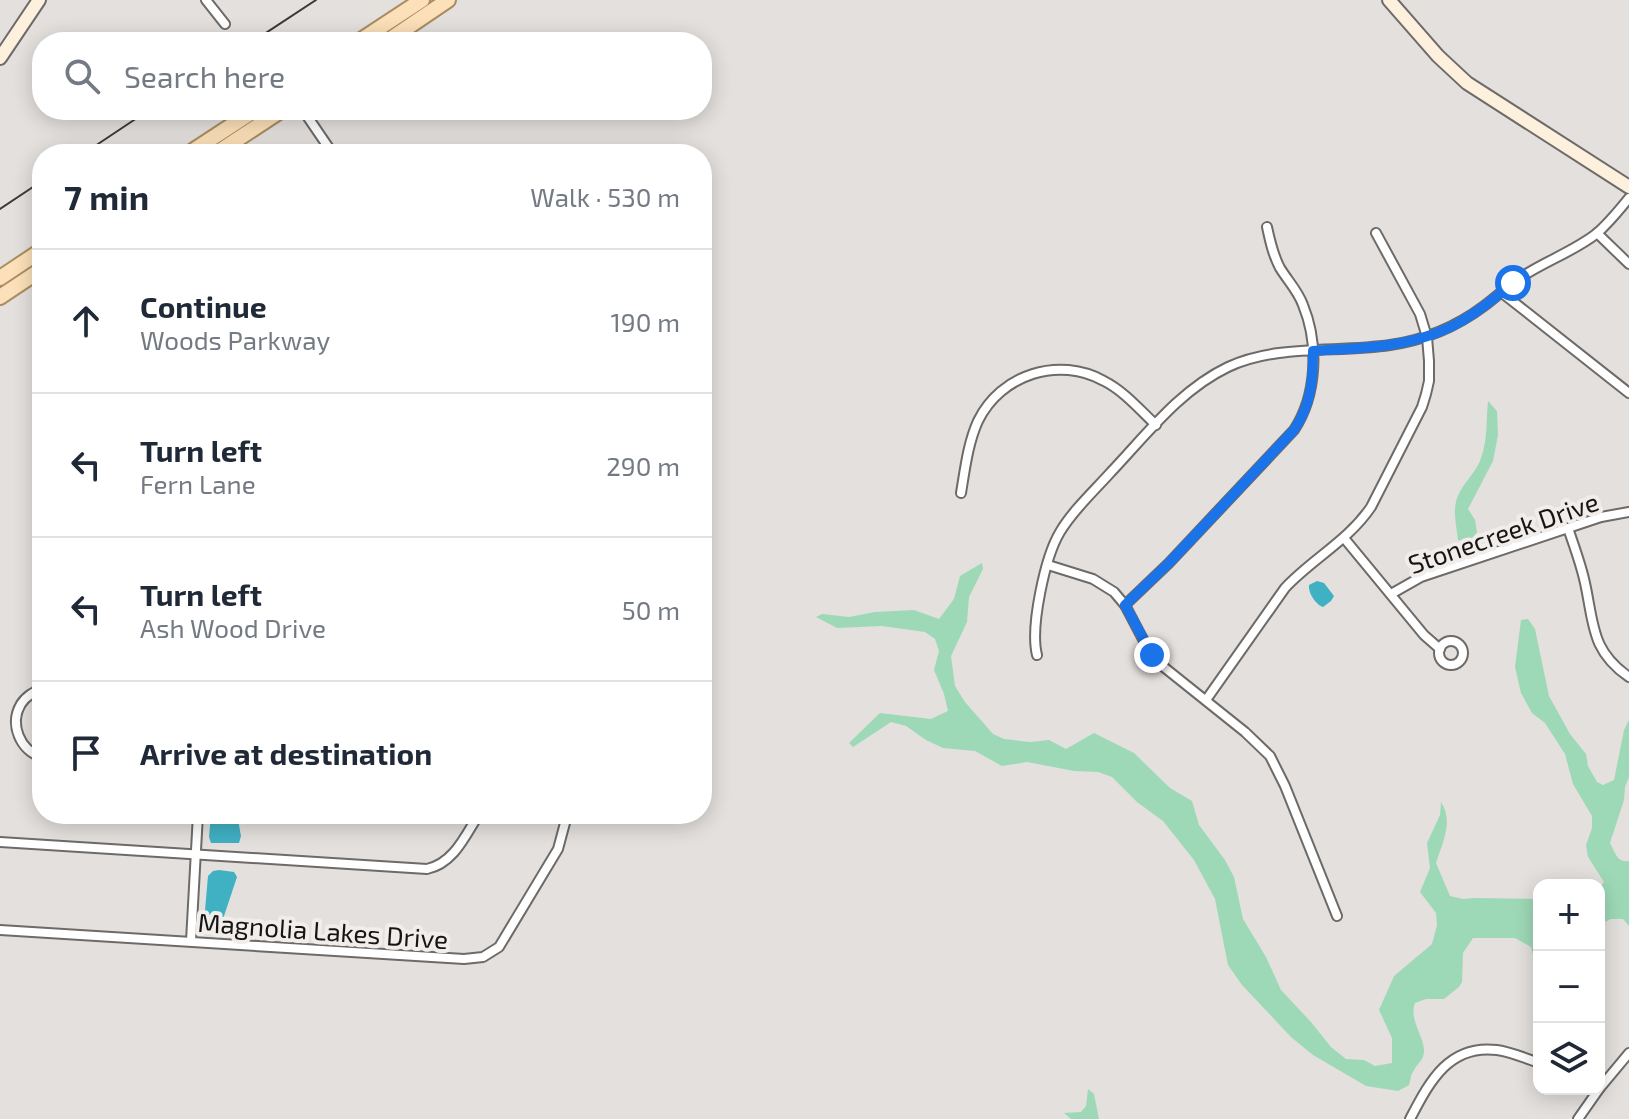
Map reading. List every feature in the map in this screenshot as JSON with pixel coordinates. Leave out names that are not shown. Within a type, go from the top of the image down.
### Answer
[{"type":"main road","points":[[0,58],[39,0]]},
{"type":"main road","points":[[373,32],[422,0]]},
{"type":"main road","points":[[401,32],[448,0]]},
{"type":"main road","points":[[1389,0],[1438,56],[1467,83],[1629,187]]},
{"type":"main road","points":[[203,144],[240,120]]},
{"type":"main road","points":[[230,144],[267,120]]},
{"type":"main road","points":[[0,278],[32,257]]},
{"type":"main road","points":[[0,297],[32,276]]},
{"type":"street","points":[[206,0],[225,24]]},
{"type":"street","points":[[310,120],[326,144]]},
{"type":"street","points":[[1037,655],[1034,627],[1053,545],[1066,522],[1197,385],[1229,367],[1263,355],[1390,345],[1427,337],[1460,322],[1525,275],[1597,233],[1629,198]]},
{"type":"street","points":[[1125,605],[1169,563],[1294,430],[1311,394],[1313,351],[1305,308],[1279,265],[1267,227]]},
{"type":"street","points":[[1206,700],[1285,588],[1312,561],[1362,521],[1422,407],[1429,381],[1427,337],[1420,314],[1376,233]]},
{"type":"street","points":[[1597,233],[1629,264]]},
{"type":"street","points":[[1501,292],[1629,393]]},
{"type":"street","points":[[961,493],[973,433],[982,414],[1008,386],[1034,373],[1057,369],[1095,376],[1115,387],[1156,425]]},
{"type":"street","name":"Stonecreek Drive","points":[[1391,594],[1421,577],[1601,517],[1629,512]]},
{"type":"street","points":[[1568,528],[1596,637],[1613,664],[1629,677]]},
{"type":"street","points":[[1344,538],[1424,635],[1440,649]]},
{"type":"street","points":[[1048,565],[1093,579],[1114,592],[1125,605],[1152,655],[1263,748],[1276,766],[1337,916]]},
{"type":"street","points":[[32,694],[18,712],[17,728],[23,745],[32,753]]},
{"type":"street","points":[[191,941],[198,824]]},
{"type":"street","points":[[0,842],[427,869],[450,858],[472,824]]},
{"type":"street","name":"Magnolia Lakes Drive","points":[[0,930],[464,959],[483,957],[499,947],[558,849],[565,824]]},
{"type":"street","points":[[1410,1119],[1437,1072],[1458,1057],[1487,1049],[1533,1061]]},
{"type":"street","points":[[1605,1080],[1629,1053]]},
{"type":"street","points":[[1578,1119],[1593,1095]]},
{"type":"green space","points":[[1488,401],[1497,411],[1498,435],[1493,461],[1468,509],[1475,520],[1477,532],[1470,542],[1458,540],[1456,502],[1481,458],[1486,437]]},
{"type":"green space","points":[[982,563],[983,569],[969,597],[967,622],[951,656],[955,686],[965,702],[993,734],[1004,739],[1030,742],[1049,740],[1066,749],[1094,733],[1134,753],[1170,788],[1192,801],[1199,825],[1234,877],[1243,919],[1281,990],[1331,1047],[1346,1059],[1364,1060],[1375,1066],[1392,1063],[1392,1038],[1379,1010],[1394,976],[1432,944],[1437,925],[1436,913],[1420,892],[1430,868],[1427,843],[1440,815],[1441,802],[1447,825],[1436,863],[1450,896],[1463,899],[1533,899],[1533,955],[1531,947],[1515,938],[1473,938],[1463,953],[1459,987],[1444,999],[1426,999],[1415,1003],[1416,1026],[1424,1053],[1409,1085],[1398,1091],[1366,1086],[1313,1055],[1291,1037],[1242,985],[1228,965],[1215,899],[1194,860],[1163,821],[1137,802],[1112,777],[1098,772],[1027,762],[1002,766],[975,751],[943,748],[906,726],[891,722],[853,747],[849,743],[880,713],[931,719],[948,711],[934,670],[939,651],[935,639],[925,632],[882,626],[837,628],[816,617],[822,614],[849,617],[914,610],[939,619],[954,599],[960,576]]},
{"type":"green space","points":[[1528,619],[1535,629],[1549,696],[1570,734],[1586,754],[1588,766],[1597,782],[1603,785],[1614,780],[1624,730],[1629,720],[1629,777],[1610,843],[1619,859],[1629,861],[1629,926],[1623,919],[1605,922],[1605,879],[1588,857],[1586,845],[1592,828],[1592,816],[1573,784],[1565,754],[1545,723],[1532,713],[1521,693],[1515,667],[1521,620]]},
{"type":"green space","points":[[1088,1089],[1094,1094],[1099,1119],[1071,1119],[1064,1113],[1081,1112],[1086,1106]]},
{"type":"water","points":[[1317,581],[1324,583],[1334,596],[1323,607],[1310,592],[1309,585]]},
{"type":"water","points":[[210,824],[239,824],[239,843],[211,843]]},
{"type":"water","points":[[219,870],[234,872],[237,877],[221,925],[218,929],[209,930],[204,922],[208,876]]},
{"type":"railway","points":[[267,32],[316,0]]},
{"type":"railway","points":[[98,144],[134,120]]},
{"type":"railway","points":[[0,209],[32,188]]},
{"type":"route","points":[[1152,655],[1125,605],[1169,563],[1294,430],[1311,394],[1313,351],[1367,348],[1427,337],[1460,322],[1513,283]]}]
